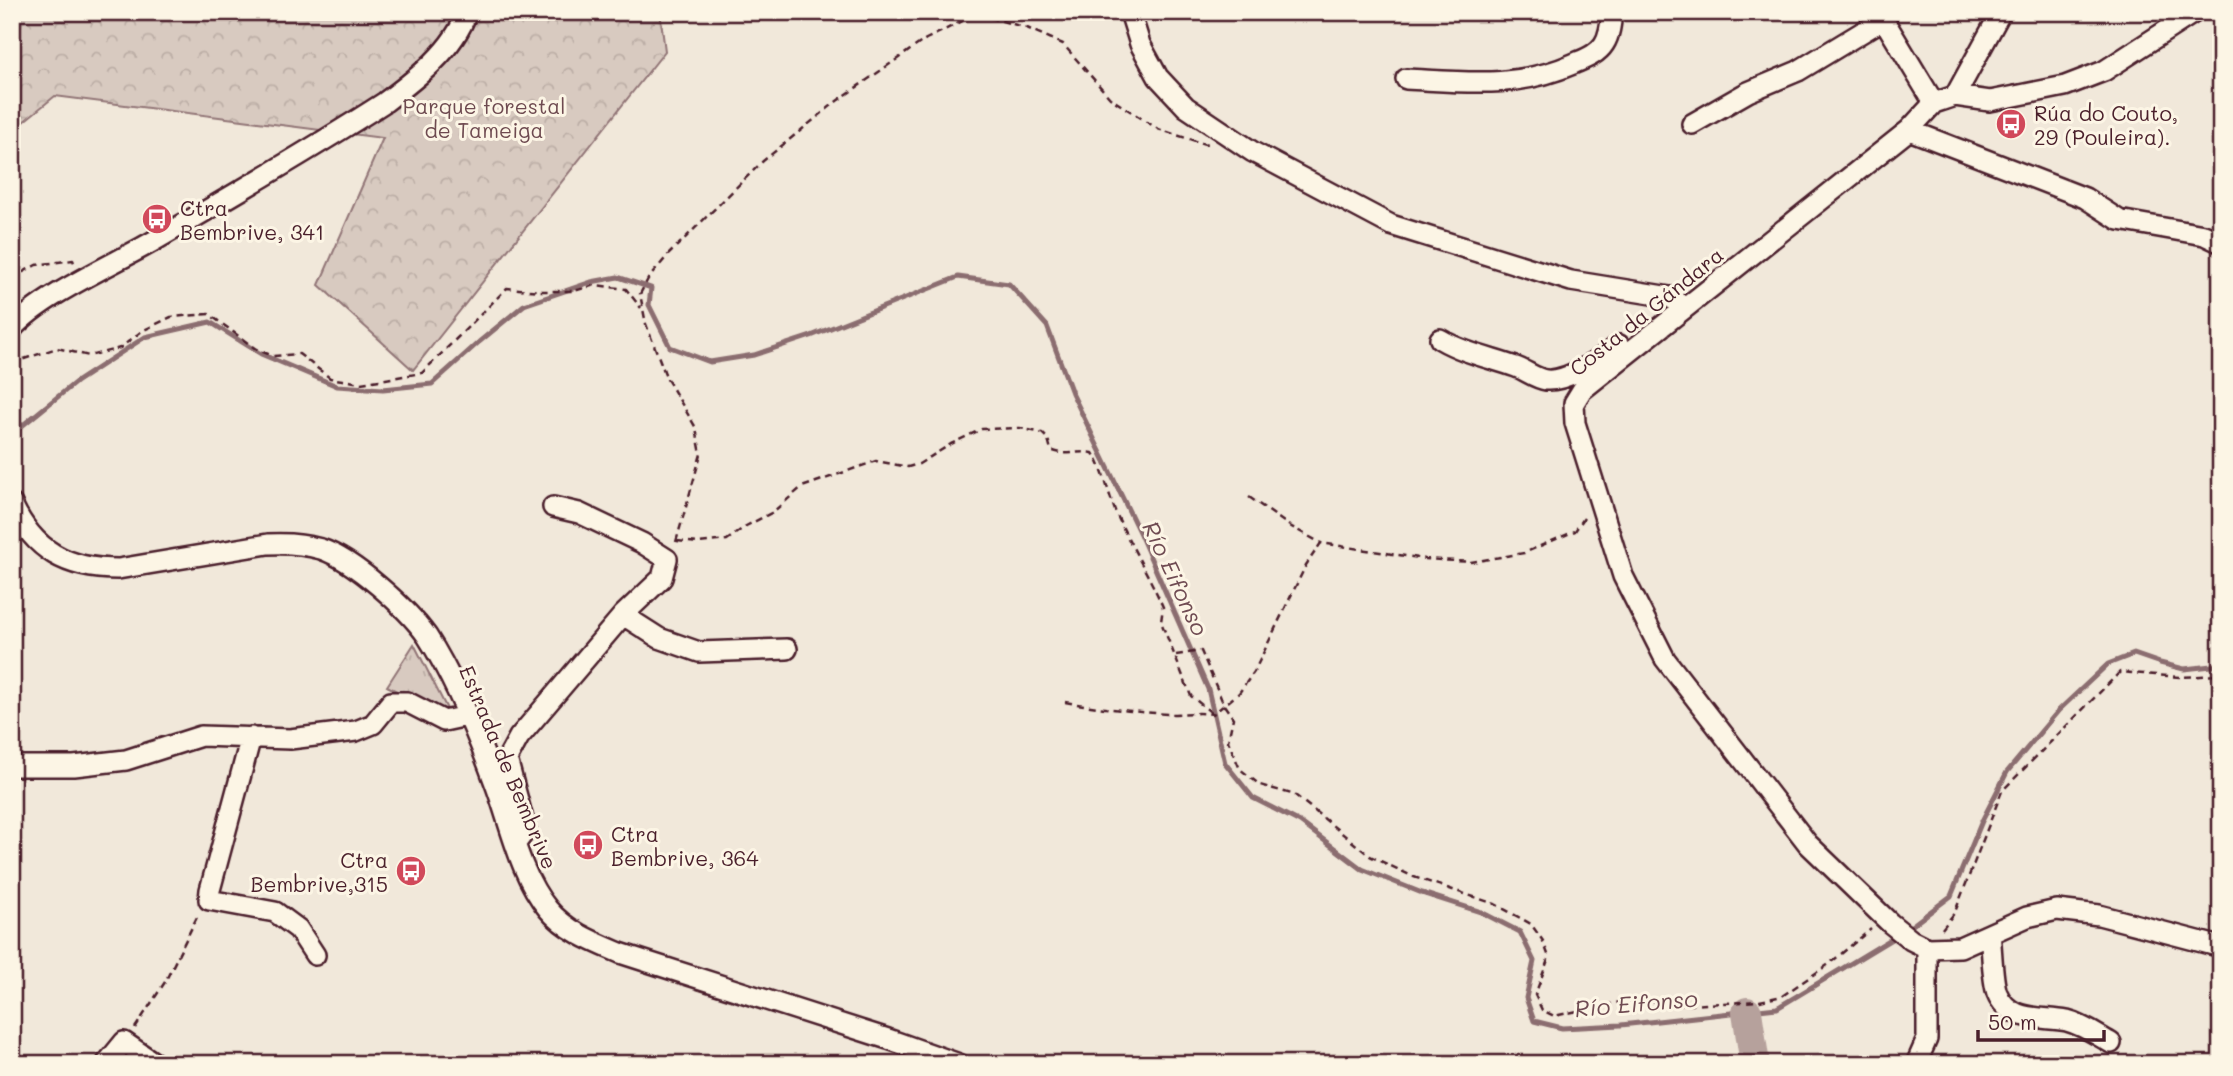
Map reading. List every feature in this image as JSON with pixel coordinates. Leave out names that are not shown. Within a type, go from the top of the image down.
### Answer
[{"type":"street","points":[[12,329],[33,311],[82,281],[385,102],[415,79],[449,44],[467,12]]},
{"type":"street","points":[[1129,12],[1139,44],[1158,77],[1186,107],[1253,152],[1391,225],[1571,281],[1670,297],[1685,308]]},
{"type":"street","points":[[1406,79],[1506,82],[1556,72],[1594,55],[1604,44],[1612,12]]},
{"type":"street","points":[[1955,96],[2001,12]]},
{"type":"street","points":[[1692,124],[1748,92],[1798,71],[1881,16],[1934,103],[1955,96],[1990,101],[2066,86],[2105,71],[2195,12]]},
{"type":"street","name":"Costa da Gándara","points":[[1919,944],[1887,920],[1808,844],[1665,659],[1623,576],[1575,423],[1574,403],[1582,390],[1909,130],[1934,103]]},
{"type":"street","points":[[1909,130],[2085,198],[2119,220],[2204,235],[2221,243]]},
{"type":"street","points":[[1440,340],[1458,350],[1517,367],[1546,380],[1569,376],[1604,356],[1643,328],[1660,328]]},
{"type":"street","name":"Estrada de Bembrive","points":[[12,504],[21,523],[45,548],[62,559],[99,569],[118,569],[268,544],[306,545],[331,553],[376,584],[415,621],[434,649],[467,716],[532,882],[547,908],[568,928],[620,953],[959,1064]]},
{"type":"street","points":[[516,844],[526,830],[507,759],[519,737],[623,615],[662,578],[667,559],[642,543],[579,513],[553,507]]},
{"type":"street","points":[[623,615],[659,638],[699,652],[787,649]]},
{"type":"street","points":[[12,766],[75,766],[127,760],[201,736],[290,739],[356,731],[373,723],[391,702],[407,702],[444,721],[467,716]]},
{"type":"street","points":[[251,737],[209,900],[275,912],[298,929],[315,955]]},
{"type":"street","points":[[1916,1064],[1927,1039],[1919,944],[1960,947],[2027,917],[2057,910],[2099,915],[2221,947]]},
{"type":"street","points":[[1990,934],[1997,992],[2007,1007],[2022,1017],[2069,1021],[2111,1043]]},
{"type":"street","points":[[106,1064],[124,1042],[156,1064]]},
{"type":"path","points":[[667,559],[677,541],[701,454],[696,428],[667,379],[646,324],[640,294],[648,279],[669,254],[763,161],[827,109],[926,39],[977,14],[1027,28],[1063,44],[1110,97],[1158,129],[1205,144],[1228,136]]},
{"type":"path","points":[[12,278],[36,265],[73,260],[82,281]]},
{"type":"path","points":[[12,363],[57,348],[89,356],[120,348],[142,331],[171,317],[209,314],[256,349],[273,356],[299,354],[330,379],[361,383],[422,373],[507,288],[574,291],[596,285],[626,289],[643,311]]},
{"type":"path","points":[[677,541],[699,543],[727,540],[773,512],[802,487],[876,461],[908,467],[919,464],[982,429],[1020,428],[1042,433],[1048,439],[1051,450],[1061,454],[1086,451],[1093,453],[1100,463],[1116,513],[1163,607],[1161,622],[1191,696],[1213,713]]},
{"type":"path","points":[[1250,497],[1288,525],[1321,543],[1425,559],[1471,562],[1524,553],[1575,531],[1587,515]]},
{"type":"path","points":[[1065,702],[1110,710],[1173,714],[1213,713],[1240,693],[1254,672],[1306,565],[1321,543]]},
{"type":"path","points":[[1176,655],[1201,651],[1224,705],[1233,718],[1228,741],[1240,769],[1260,785],[1295,795],[1370,856],[1413,877],[1495,904],[1531,924],[1549,957],[1535,995],[1542,1010],[1553,1016],[1634,999],[1670,1006],[1760,1001],[1783,996],[1887,920]]},
{"type":"path","points":[[1919,944],[1955,912],[2002,791],[2120,672],[2180,677],[2221,675]]},
{"type":"path","points":[[124,1042],[158,994],[202,908],[209,900]]},
{"type":"green space","name":"Parque forestal de Tameiga","points":[[12,12],[660,12],[665,51],[413,370],[319,285],[383,138],[55,96],[12,131]]},
{"type":"green space","points":[[414,644],[448,711],[441,714],[387,686]]},
{"type":"waterway","name":"Río Eifonso","points":[[12,434],[76,382],[145,337],[210,322],[261,354],[337,386],[383,389],[432,384],[524,305],[591,282],[618,277],[651,288],[649,305],[670,347],[710,362],[754,355],[811,336],[958,277],[1009,284],[1047,326],[1072,393],[1140,534],[1208,689],[1225,763],[1253,798],[1300,822],[1362,869],[1422,893],[1481,912],[1520,932],[1534,961],[1526,998],[1534,1021],[1562,1028],[1621,1025],[1777,1008],[1898,935]]},
{"type":"waterway","name":"Río Eifonso","points":[[1906,930],[1951,896],[1982,821],[2007,772],[2059,710],[2108,664],[2134,654],[2184,669],[2221,665]]},
{"type":"waterway","points":[[1747,1012],[1755,1064]]},
{"type":"place","name":"Rúa do Couto, 29 (Pouleira).","points":[[2011,124]]},
{"type":"place","name":"Ctra Bembrive, 341","points":[[157,219]]},
{"type":"place","name":"Ctra Bembrive, 364","points":[[588,845]]},
{"type":"place","name":"Ctra Bembrive,315","points":[[411,871]]}]
